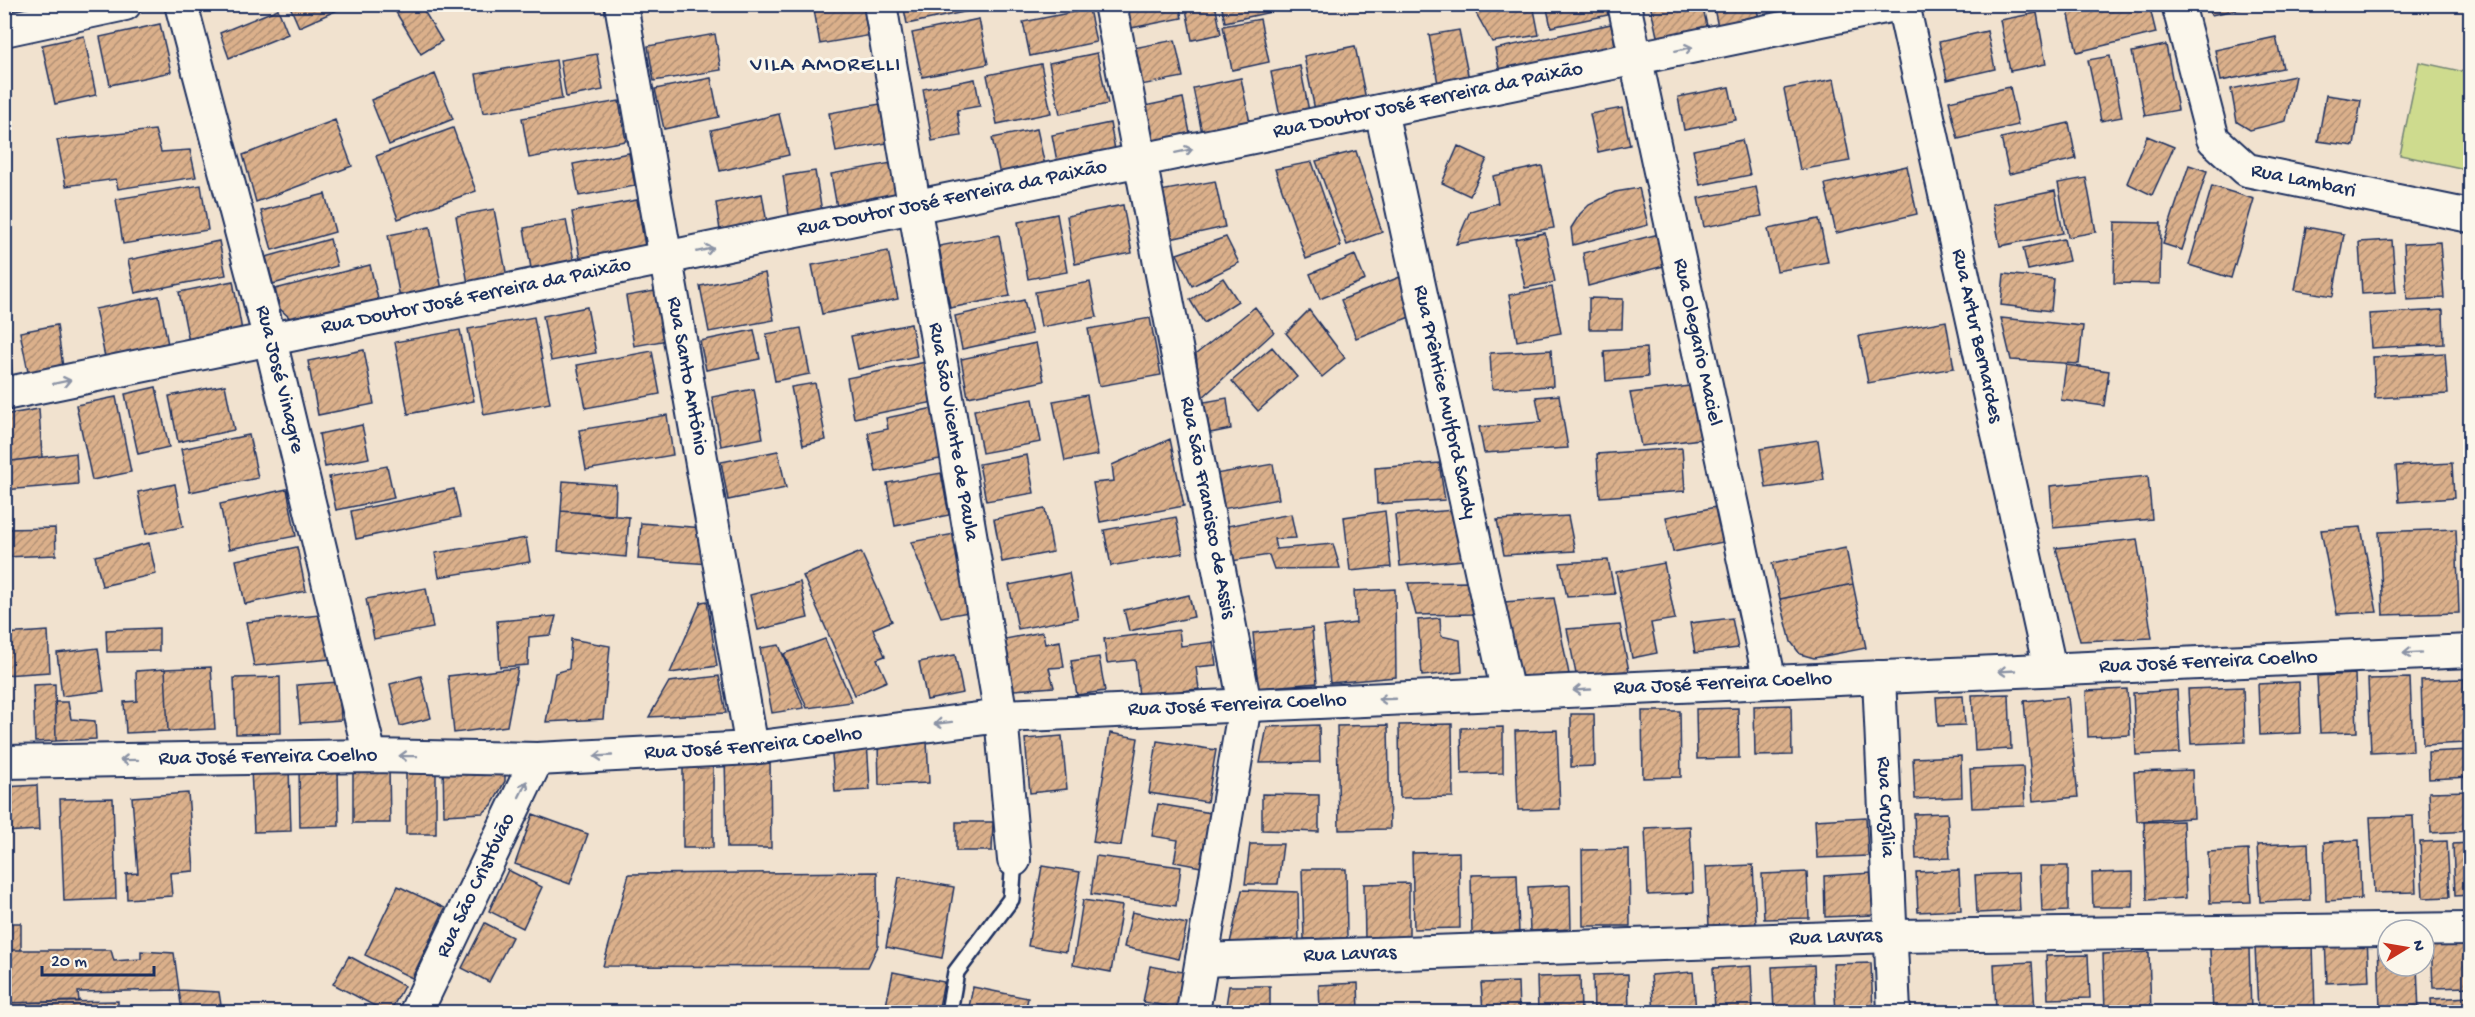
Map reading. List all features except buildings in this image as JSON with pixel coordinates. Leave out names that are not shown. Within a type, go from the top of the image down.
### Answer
[{"type":"street","points":[[4,30],[125,4]]},
{"type":"street","name":"Rua José Vinagre","points":[[181,4],[270,339],[370,756]]},
{"type":"street","name":"Rua Santo Antônio","points":[[621,4],[752,748]]},
{"type":"street","name":"Rua São Vicente de Paula","points":[[880,4],[1001,716],[1014,860]]},
{"type":"street","name":"Rua São Francisco de Assis","points":[[1110,4],[1245,705],[1193,1012]]},
{"type":"street","name":"Rua Olegario Maciel","points":[[1624,4],[1638,58],[1770,682]]},
{"type":"street","name":"Rua Doutor José Ferreira da Paixão","points":[[4,394],[1899,4]]},
{"type":"street","name":"Rua Artur Bernardes","points":[[1903,4],[2050,669]]},
{"type":"street","name":"Rua Lambari","points":[[2178,4],[2213,139],[2247,170],[2470,216]]},
{"type":"street","name":"Rua Prêntice Mulford Sandy","points":[[1381,111],[1508,694]]},
{"type":"street","name":"Rua José Ferreira Coelho","points":[[4,762],[370,756],[537,759],[752,748],[1001,716],[2470,651]]},
{"type":"street","name":"Rua Cruzília","points":[[1879,677],[1894,1012]]},
{"type":"street","name":"Rua São Cristóvão","points":[[416,1012],[537,759]]},
{"type":"street","name":"Rua Lavras","points":[[1202,960],[1891,936],[2470,929]]},
{"type":"lane","points":[[949,1012],[956,972],[1011,899],[1014,860]]},
{"type":"green space","points":[[2419,62],[2470,73],[2470,170],[2400,155]]},
{"type":"district","name":"VILA AMORELLI","points":[[826,66]]}]
